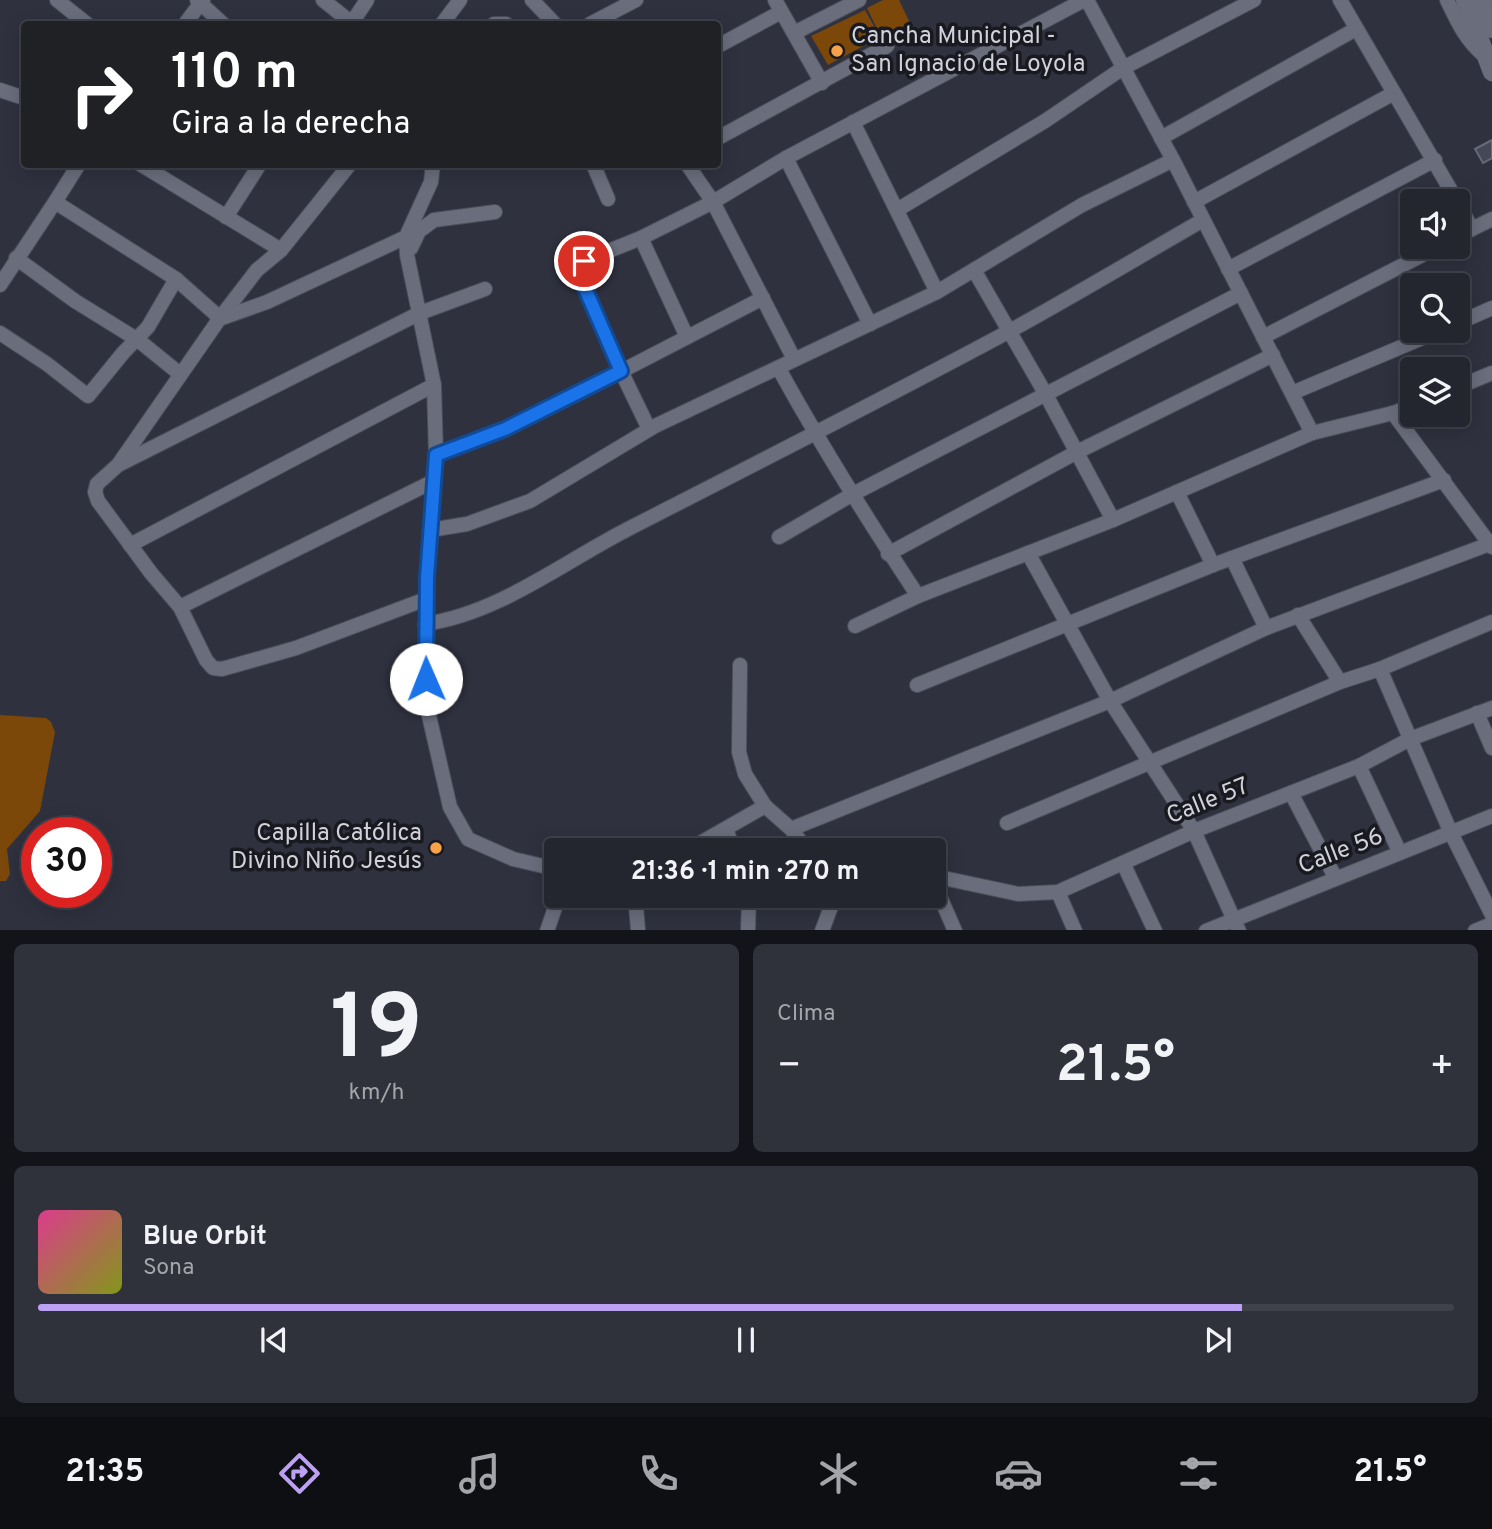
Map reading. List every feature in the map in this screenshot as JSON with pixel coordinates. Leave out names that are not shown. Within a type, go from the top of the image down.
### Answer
[{"type":"street","points":[[57,0],[83,21]]},
{"type":"street","points":[[324,0],[348,21]]},
{"type":"street","points":[[354,21],[367,0]]},
{"type":"street","points":[[445,21],[460,0]]},
{"type":"street","points":[[532,0],[552,21]]},
{"type":"street","points":[[609,20],[636,0]]},
{"type":"street","points":[[649,429],[580,277],[580,267],[584,261],[641,238],[713,202],[786,158],[1085,0],[1161,138],[1312,433]]},
{"type":"street","points":[[897,210],[1045,121],[1123,68],[1254,0]]},
{"type":"street","points":[[1340,0],[1450,189]]},
{"type":"street","points":[[1447,0],[1462,30],[1475,48],[1490,60]]},
{"type":"street","points":[[1465,0],[1490,60]]},
{"type":"street","points":[[1482,0],[1492,29]]},
{"type":"street","points":[[187,21],[200,1],[220,21]]},
{"type":"street","points":[[794,33],[856,1]]},
{"type":"street","points":[[721,44],[778,6],[822,83]]},
{"type":"street","points":[[1161,138],[1356,29]]},
{"type":"street","points":[[721,136],[887,46]]},
{"type":"street","points":[[0,90],[21,97]]},
{"type":"street","points":[[1194,202],[1394,93]]},
{"type":"street","points":[[853,122],[937,292]]},
{"type":"street","points":[[786,158],[870,324]]},
{"type":"street","points":[[430,530],[467,524],[530,501],[649,429],[937,292],[1082,205],[1172,160]]},
{"type":"street","points":[[1228,269],[1435,160]]},
{"type":"street","points":[[0,285],[76,168]]},
{"type":"street","points":[[146,168],[281,250]]},
{"type":"street","points":[[226,217],[257,168]]},
{"type":"street","points":[[118,465],[220,318],[257,270],[281,250],[347,168]]},
{"type":"street","points":[[433,168],[431,182],[406,237],[407,255],[434,385],[436,455],[425,624],[426,707],[450,807],[468,839],[513,859],[544,866]]},
{"type":"street","points":[[595,168],[608,199]]},
{"type":"street","points":[[690,168],[713,202],[794,359]]},
{"type":"street","points":[[55,202],[176,279],[220,318]]},
{"type":"street","points":[[407,255],[419,231],[434,220],[495,212]]},
{"type":"street","points":[[1470,225],[1472,229],[1492,219]]},
{"type":"street","points":[[425,624],[452,620],[482,609],[601,542],[815,434],[1008,332],[1203,220]]},
{"type":"street","points":[[220,318],[267,302],[406,237]]},
{"type":"street","points":[[641,238],[687,337]]},
{"type":"street","points":[[16,258],[75,301],[138,340],[180,374]]},
{"type":"street","points":[[1263,337],[1415,259]]},
{"type":"street","points":[[974,270],[1045,393],[1113,520]]},
{"type":"street","points":[[0,333],[47,364],[88,396],[148,327],[176,279]]},
{"type":"street","points":[[426,599],[296,648],[222,669],[212,668],[205,660],[180,607],[98,501],[96,484],[118,465],[420,313],[485,289]]},
{"type":"street","points":[[779,537],[853,494],[1241,293]]},
{"type":"street","points":[[436,455],[505,429],[763,298]]},
{"type":"street","points":[[1470,318],[1492,308]]},
{"type":"street","points":[[1292,393],[1411,343]]},
{"type":"street","points":[[888,554],[1077,452],[1273,355]]},
{"type":"street","points":[[779,369],[888,554],[918,596]]},
{"type":"street","points":[[1470,382],[1492,373]]},
{"type":"street","points":[[130,545],[434,385]]},
{"type":"street","points":[[855,626],[918,596],[1113,520],[1312,433],[1400,411]]},
{"type":"street","points":[[791,829],[1110,701],[1298,615],[1491,545],[1393,414]]},
{"type":"street","points":[[917,685],[1213,565],[1444,480]]},
{"type":"street","points":[[180,607],[434,481]]},
{"type":"street","points":[[1177,492],[1213,565]]},
{"type":"street","points":[[1028,553],[1110,701],[1194,831],[1236,925]]},
{"type":"street","points":[[1233,558],[1266,628]]},
{"type":"street","points":[[1298,615],[1340,682]]},
{"type":"street","points":[[1007,823],[1340,682],[1380,669],[1492,622]]},
{"type":"street","points":[[740,665],[740,752],[745,774],[765,806],[798,838]]},
{"type":"street","points":[[1380,669],[1451,832],[1492,915]]},
{"type":"street","name":"Calle 57","points":[[946,879],[1018,894],[1058,892],[1194,831],[1359,766],[1410,739],[1492,708]]},
{"type":"street","points":[[1477,713],[1492,748]]},
{"type":"street","points":[[1359,766],[1400,853]]},
{"type":"street","points":[[1292,793],[1335,877]]},
{"type":"street","points":[[710,838],[765,806]]},
{"type":"street","name":"Calle 56","points":[[1206,930],[1236,925],[1335,877],[1492,816]]},
{"type":"street","points":[[726,829],[729,838]]},
{"type":"street","points":[[1123,863],[1155,930]]},
{"type":"street","points":[[1058,892],[1075,930]]},
{"type":"street","points":[[547,930],[555,908]]},
{"type":"street","points":[[636,908],[638,929]]},
{"type":"street","points":[[748,930],[749,908]]},
{"type":"street","points":[[822,930],[830,908]]},
{"type":"street","points":[[945,908],[955,930]]},
{"type":"street","points":[[1475,930],[1492,924]]},
{"type":"shaded area","points":[[883,0],[899,0],[910,23],[881,37],[867,8]]},
{"type":"shaded area","name":"Cancha Municipal - San Ignacio de Loyola","points":[[865,10],[880,37],[828,65],[811,36]]},
{"type":"shaded area","points":[[0,715],[46,718],[55,732],[40,811],[35,817],[21,817],[21,833],[7,849],[10,874],[6,881],[0,881]]},
{"type":"building","points":[[1492,140],[1492,158],[1483,163],[1475,149]]},
{"type":"place","name":"Cancha Municipal - San Ignacio de Loyola","points":[[837,51]]},
{"type":"place","name":"Capilla Católica Divino Niño Jesús","points":[[436,848]]},
{"type":"route","points":[[426,679],[427,578],[436,455],[505,429],[621,371],[580,277],[580,267],[584,261]]}]
